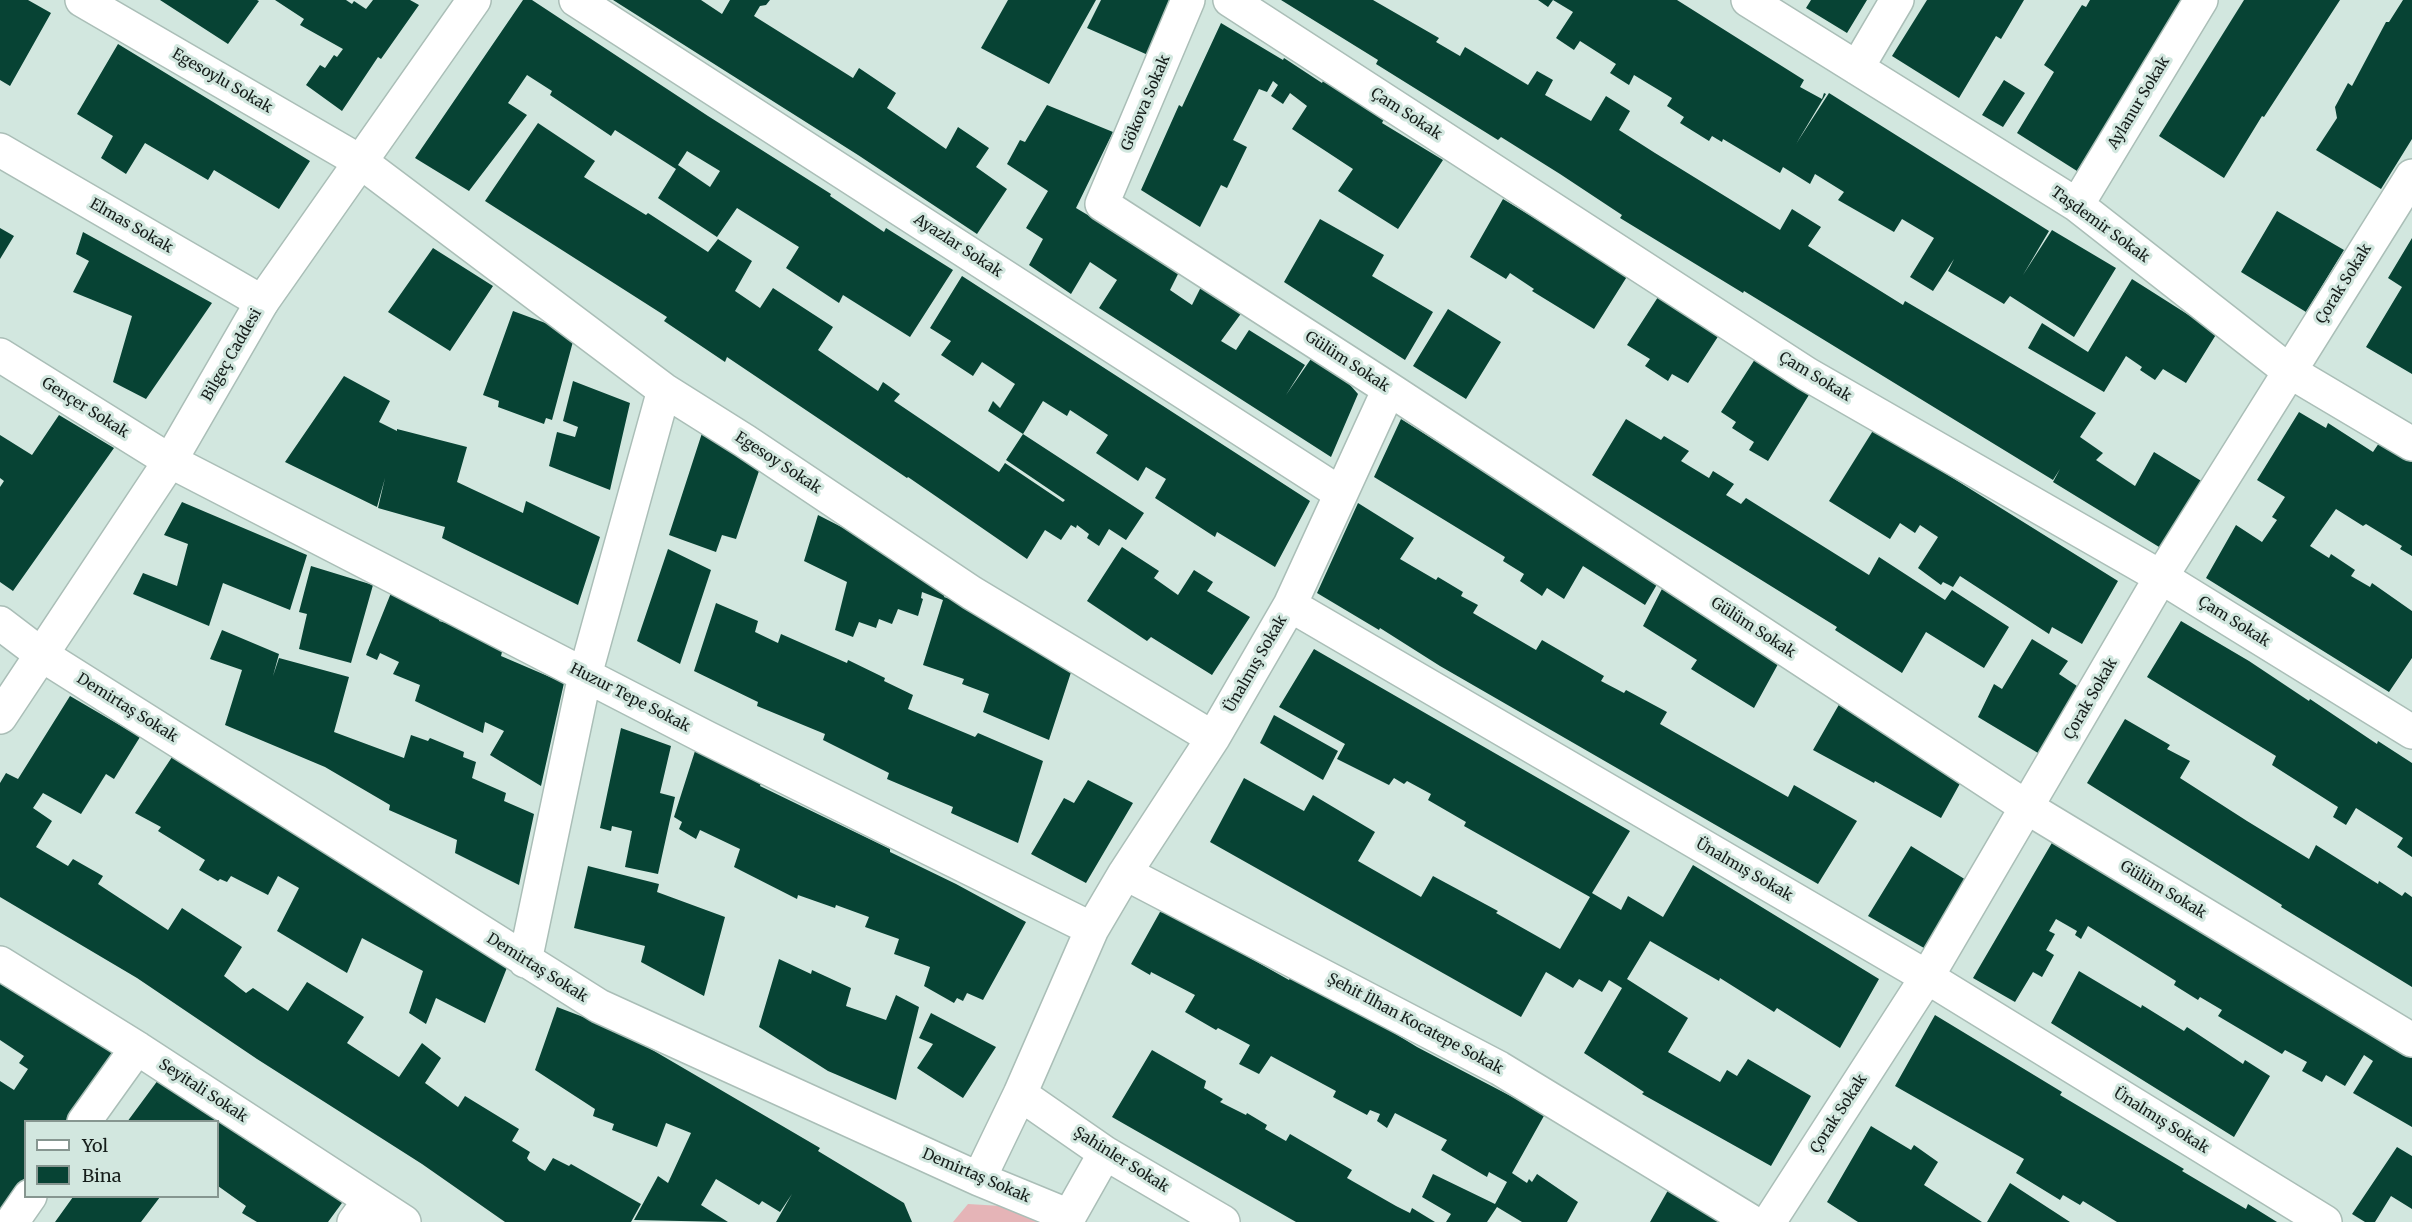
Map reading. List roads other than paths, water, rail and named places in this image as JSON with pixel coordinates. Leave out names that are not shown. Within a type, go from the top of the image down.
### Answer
[{"type":"street","name":"Egesoylu Sokak","points":[[82,0],[361,162]]},
{"type":"street","name":"Bilgeç Caddesi","points":[[0,717],[170,461],[262,302],[474,0]]},
{"type":"street","name":"Ayazlar Sokak","points":[[576,0],[1340,493]]},
{"type":"street","name":"Gökova Sokak","points":[[1102,204],[1188,0]]},
{"type":"street","name":"Çam Sokak","points":[[1230,0],[1807,374],[2161,577],[2412,732]]},
{"type":"street","name":"Taşdemir Sokak","points":[[1748,0],[2077,205],[2289,371],[2412,444]]},
{"type":"street","points":[[1857,68],[1898,0]]},
{"type":"street","name":"Aylanur Sokak","points":[[2077,205],[2201,0]]},
{"type":"street","name":"Elmas Sokak","points":[[0,150],[262,302]]},
{"type":"street","name":"Egesoy Sokak","points":[[361,162],[664,390],[745,441],[972,593],[1213,738]]},
{"type":"street","name":"Çorak Sokak","points":[[1769,1222],[1928,977],[2161,577],[2412,176]]},
{"type":"street","name":"Gülüm Sokak","points":[[1102,204],[1389,389],[2028,808],[2412,1040]]},
{"type":"street","name":"Gençer Sokak","points":[[0,355],[170,461]]},
{"type":"street","points":[[1290,605],[1389,389]]},
{"type":"street","points":[[525,961],[585,675],[664,390]]},
{"type":"street","name":"Huzur Tepe Sokak","points":[[170,461],[718,744],[1092,929]]},
{"type":"street","name":"Ünalmış Sokak","points":[[1125,873],[1213,738],[1290,605],[1928,977],[2325,1222]]},
{"type":"street","name":"Demirtaş Sokak","points":[[0,623],[42,655],[599,1006],[1067,1219]]},
{"type":"street","points":[[979,1179],[1020,1094],[1092,929],[1125,873]]},
{"type":"street","name":"Şehit İlhan Kocatepe Sokak","points":[[1125,873],[1499,1068],[1752,1222]]},
{"type":"street","name":"Seyitali Sokak","points":[[0,963],[136,1048],[362,1211],[404,1222]]},
{"type":"street","points":[[85,1120],[136,1048]]},
{"type":"street","name":"Şahinler Sokak","points":[[1020,1094],[1105,1153],[1223,1222]]},
{"type":"street","points":[[1067,1219],[1105,1153]]},
{"type":"street","points":[[12,1222],[29,1198]]}]
